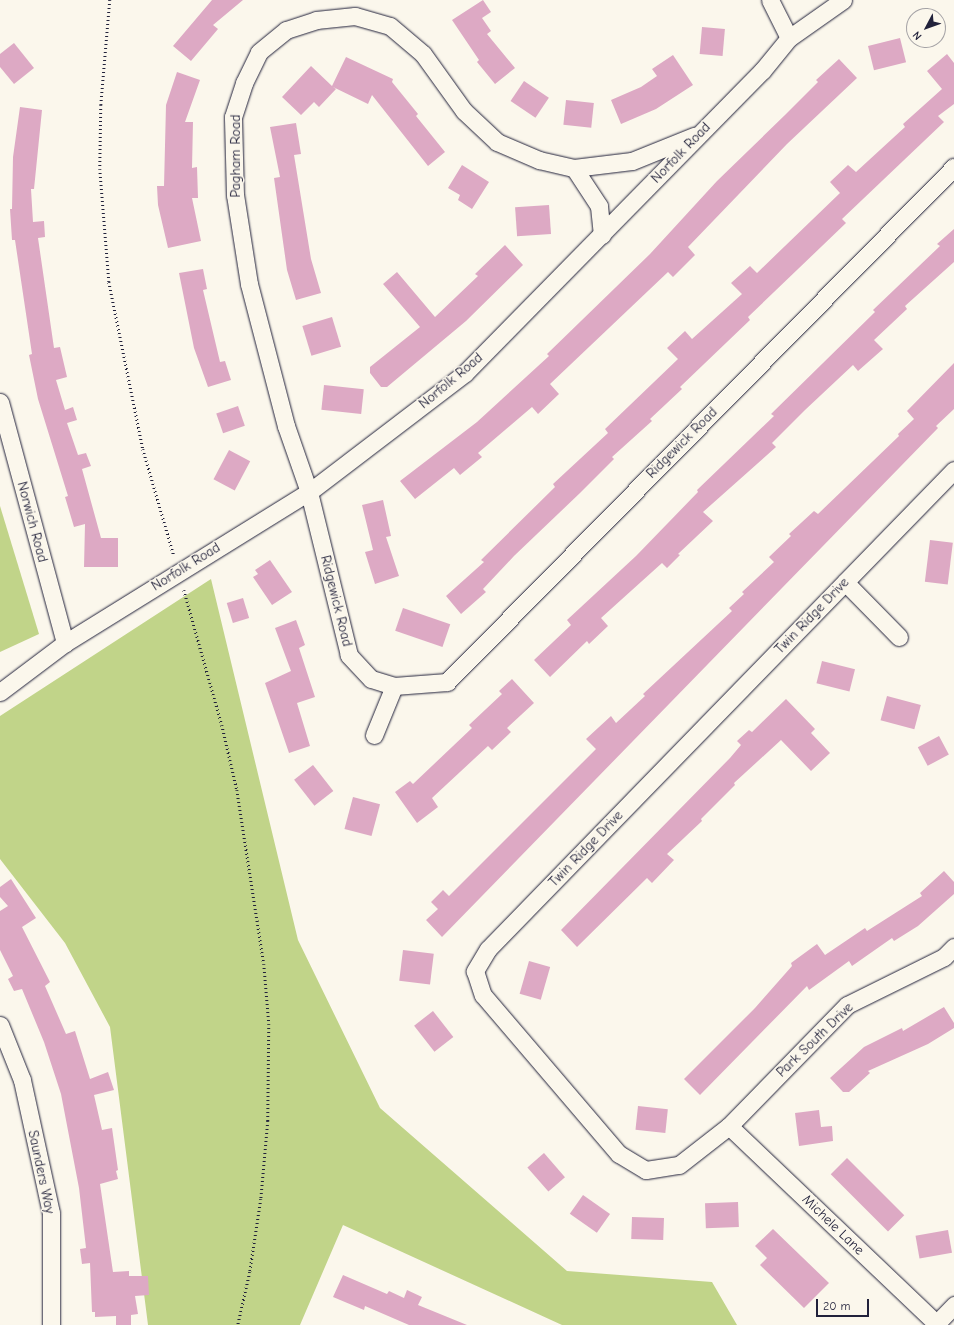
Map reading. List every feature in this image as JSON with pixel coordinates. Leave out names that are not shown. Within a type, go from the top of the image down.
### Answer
[{"type":"street","points":[[770,0],[789,38]]},
{"type":"street","name":"Norfolk Road","points":[[0,692],[65,643],[178,571],[309,492],[465,373],[762,71],[789,38],[843,0]]},
{"type":"street","name":"Pagham Road","points":[[309,492],[286,426],[249,284],[235,195],[232,117],[244,83],[259,52],[286,30],[316,20],[355,16],[390,26],[423,54],[464,111],[497,142],[539,160],[574,168],[632,161],[699,134]]},
{"type":"street","name":"Ridgewick Road","points":[[309,492],[349,655],[371,679],[394,686],[447,682],[954,167]]},
{"type":"street","points":[[574,168],[599,206],[602,235]]},
{"type":"street","name":"Norwich Road","points":[[0,402],[65,643]]},
{"type":"street","name":"Twin Ridge Drive","points":[[729,1126],[679,1165],[646,1170],[619,1154],[483,995],[475,971],[488,949],[954,470]]},
{"type":"street","points":[[845,582],[899,637]]},
{"type":"street","points":[[374,735],[394,686]]},
{"type":"street","name":"Park South Drive","points":[[729,1126],[847,1005],[944,957],[954,947]]},
{"type":"street","name":"Saunders Way","points":[[0,1025],[22,1080],[51,1213],[51,1325]]},
{"type":"street","name":"Michele Lane","points":[[729,1126],[935,1324]]},
{"type":"street","points":[[935,1324],[954,1305]]},
{"type":"path","points":[[110,0],[100,169],[108,275],[124,365],[143,449],[222,725],[237,790],[263,956],[269,1024],[268,1122],[261,1199],[250,1272],[238,1325]]},
{"type":"green space","points":[[0,506],[39,634],[0,652]]},
{"type":"green space","points":[[211,579],[298,940],[380,1108],[567,1271],[712,1282],[737,1325],[562,1325],[343,1225],[300,1325],[148,1325],[110,1027],[65,943],[0,859],[0,716]]},
{"type":"building","points":[[212,0],[243,0],[213,25],[218,29],[191,61],[173,46]]},
{"type":"building","points":[[483,0],[491,12],[482,18],[491,31],[487,34],[515,68],[495,84],[477,62],[479,60],[452,20]]},
{"type":"building","points":[[702,27],[725,29],[723,56],[700,54]]},
{"type":"building","points":[[900,38],[906,62],[874,70],[868,46]]},
{"type":"building","points":[[14,43],[34,68],[14,84],[0,67],[0,54]]},
{"type":"building","points":[[947,54],[954,63],[954,104],[938,116],[944,122],[842,219],[846,223],[748,317],[750,320],[680,387],[682,389],[650,419],[652,421],[612,457],[614,459],[514,556],[483,589],[486,592],[461,614],[446,596],[484,562],[481,560],[555,487],[553,484],[608,433],[605,429],[678,359],[667,348],[685,331],[692,339],[742,294],[731,283],[750,266],[757,273],[840,193],[830,182],[848,165],[856,172],[905,127],[903,124],[942,89],[927,71]]},
{"type":"building","points":[[673,55],[693,85],[656,109],[621,124],[611,100],[641,87],[657,76],[652,69]]},
{"type":"building","points":[[346,57],[393,79],[392,82],[418,114],[416,116],[445,152],[428,166],[372,95],[368,104],[333,87],[336,89],[319,107],[314,102],[301,115],[282,97],[311,66],[332,86]]},
{"type":"building","points":[[839,59],[857,78],[787,144],[688,247],[695,255],[673,277],[668,272],[550,384],[559,394],[538,414],[532,407],[478,453],[482,457],[460,475],[454,468],[415,499],[400,481],[477,422],[549,356],[547,354],[650,254],[717,181],[818,82],[816,80]]},
{"type":"building","points":[[177,72],[200,80],[185,122],[193,122],[192,168],[197,167],[198,198],[192,198],[201,241],[168,248],[158,205],[157,186],[164,186],[166,105]]},
{"type":"building","points":[[524,81],[549,98],[535,118],[511,101]]},
{"type":"building","points":[[566,100],[594,103],[591,128],[563,125]]},
{"type":"building","points":[[20,107],[42,110],[34,189],[31,189],[33,222],[44,221],[45,237],[38,238],[54,348],[60,347],[67,377],[56,380],[65,410],[73,407],[77,420],[67,423],[78,455],[86,453],[91,466],[82,469],[101,538],[118,538],[118,567],[84,567],[85,524],[74,527],[65,497],[68,496],[38,399],[29,355],[32,354],[15,240],[12,240],[10,209],[12,209],[13,157]]},
{"type":"building","points":[[296,123],[301,154],[294,155],[311,259],[321,293],[296,300],[287,270],[274,178],[280,177],[270,127]]},
{"type":"building","points":[[462,165],[489,182],[472,209],[458,200],[460,195],[448,188]]},
{"type":"building","points":[[549,205],[551,234],[517,236],[515,207]]},
{"type":"building","points":[[954,229],[954,262],[905,306],[907,309],[874,340],[883,349],[858,371],[853,365],[805,410],[772,443],[776,447],[703,512],[713,521],[678,554],[680,555],[667,568],[662,563],[601,618],[608,626],[589,644],[587,641],[550,677],[534,660],[571,625],[567,620],[636,556],[698,492],[697,490],[774,416],[771,414],[875,312],[873,310],[940,246],[937,244]]},
{"type":"building","points":[[505,245],[523,265],[466,321],[387,387],[381,387],[370,373],[370,367],[420,327],[383,284],[397,272],[435,317],[478,276],[475,274]]},
{"type":"building","points":[[203,269],[207,289],[203,290],[220,362],[225,361],[231,380],[208,387],[194,348],[179,273]]},
{"type":"building","points":[[332,317],[341,347],[311,356],[302,326]]},
{"type":"building","points":[[954,363],[954,409],[936,426],[938,428],[442,937],[426,920],[438,909],[431,902],[443,890],[449,896],[596,749],[586,739],[611,716],[616,723],[645,696],[643,694],[732,611],[729,608],[744,594],[742,592],[774,562],[769,557],[791,536],[789,534],[814,511],[818,514],[899,436],[898,434],[914,419],[907,411]]},
{"type":"building","points":[[324,385],[364,389],[361,414],[321,410]]},
{"type":"building","points":[[238,406],[245,426],[223,433],[216,413]]},
{"type":"building","points":[[229,450],[250,461],[235,490],[214,479]]},
{"type":"building","points":[[383,500],[391,536],[386,537],[399,576],[375,584],[365,552],[373,550],[362,505]]},
{"type":"building","points":[[930,540],[953,543],[948,584],[925,582]]},
{"type":"building","points":[[270,560],[292,592],[272,605],[253,577],[258,574],[255,570]]},
{"type":"building","points":[[243,598],[249,618],[233,623],[227,603]]},
{"type":"building","points":[[403,608],[450,624],[442,647],[395,631]]},
{"type":"building","points":[[296,620],[305,645],[299,648],[315,697],[297,703],[310,746],[289,753],[265,683],[291,671],[275,628]]},
{"type":"building","points":[[822,661],[855,669],[849,692],[816,683]]},
{"type":"building","points":[[512,679],[534,703],[507,728],[511,732],[492,750],[488,746],[432,798],[438,807],[417,823],[395,792],[410,781],[413,784],[472,728],[469,725],[502,694],[499,691]]},
{"type":"building","points":[[887,696],[921,705],[914,729],[881,720]]},
{"type":"building","points":[[786,699],[815,729],[811,733],[830,753],[811,771],[781,740],[734,783],[735,785],[701,819],[702,821],[667,854],[674,860],[652,883],[647,878],[577,947],[561,930],[730,758],[741,745],[737,741],[749,730],[752,732]]},
{"type":"building","points":[[939,736],[949,755],[928,766],[918,747]]},
{"type":"building","points":[[313,765],[333,791],[314,806],[294,780]]},
{"type":"building","points":[[353,797],[380,804],[372,836],[344,829]]},
{"type":"building","points":[[944,871],[954,882],[954,894],[918,926],[894,941],[892,938],[852,966],[849,961],[809,990],[807,986],[700,1095],[684,1079],[755,1008],[792,966],[791,963],[817,944],[825,955],[865,928],[867,931],[922,896],[920,893]]},
{"type":"building","points":[[11,879],[36,918],[22,927],[50,982],[45,986],[66,1034],[75,1031],[90,1079],[108,1072],[114,1090],[94,1095],[102,1130],[112,1128],[118,1170],[116,1171],[118,1179],[100,1184],[113,1272],[129,1271],[129,1276],[148,1276],[149,1295],[135,1296],[138,1314],[131,1315],[131,1325],[116,1325],[116,1316],[95,1317],[95,1312],[92,1312],[90,1263],[82,1264],[80,1249],[86,1248],[79,1188],[61,1094],[44,1042],[22,989],[14,991],[8,979],[13,976],[0,950],[0,911],[8,906],[0,897],[0,887]]},
{"type":"building","points":[[403,950],[434,954],[430,985],[399,981]]},
{"type":"building","points":[[529,961],[550,967],[541,1000],[520,994]]},
{"type":"building","points":[[944,1007],[954,1023],[954,1028],[928,1044],[868,1071],[870,1073],[849,1092],[843,1092],[830,1078],[864,1047],[902,1028],[903,1031]]},
{"type":"building","points":[[433,1011],[453,1037],[434,1052],[414,1026]]},
{"type":"building","points":[[638,1106],[668,1109],[665,1133],[635,1130]]},
{"type":"building","points":[[819,1110],[821,1127],[832,1126],[833,1141],[799,1146],[795,1113]]},
{"type":"building","points":[[544,1153],[565,1177],[548,1192],[527,1167]]},
{"type":"building","points":[[847,1158],[904,1215],[888,1232],[831,1174]]},
{"type":"building","points":[[583,1195],[610,1214],[597,1233],[570,1214]]},
{"type":"building","points":[[738,1202],[739,1227],[706,1228],[705,1203]]},
{"type":"building","points":[[632,1217],[664,1218],[663,1240],[631,1239]]},
{"type":"building","points":[[773,1229],[829,1283],[804,1308],[760,1265],[767,1258],[755,1246]]},
{"type":"building","points":[[948,1230],[952,1253],[919,1258],[916,1236]]},
{"type":"building","points":[[343,1275],[387,1294],[389,1291],[404,1298],[407,1290],[422,1297],[418,1305],[467,1325],[409,1325],[365,1306],[364,1310],[333,1297]]}]
